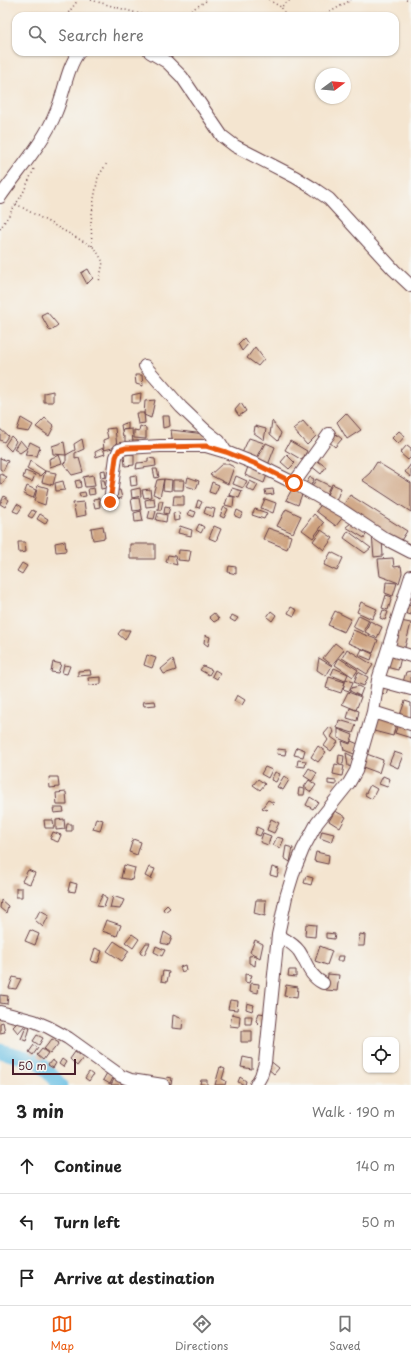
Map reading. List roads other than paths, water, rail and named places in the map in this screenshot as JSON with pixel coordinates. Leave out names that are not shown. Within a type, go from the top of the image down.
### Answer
[{"type":"street","points":[[0,197],[37,145],[56,113],[72,64],[77,56]]},
{"type":"street","points":[[157,56],[167,62],[182,77],[222,136],[235,146],[295,177],[329,200],[394,270],[411,286]]},
{"type":"street","points":[[145,366],[181,407],[219,441],[226,452]]},
{"type":"street","points":[[294,483],[329,434]]},
{"type":"street","points":[[110,502],[116,457],[119,450],[126,448],[160,446],[206,446],[256,464],[294,483],[343,511],[384,538],[411,552]]},
{"type":"street","points":[[256,1085],[261,1076],[264,1063],[278,935],[286,897],[303,849],[317,823],[356,771],[373,712],[378,680],[411,576]]},
{"type":"street","points":[[388,649],[411,656]]},
{"type":"street","points":[[378,680],[411,689]]},
{"type":"street","points":[[373,712],[411,724]]},
{"type":"street","points":[[278,935],[294,945],[311,973],[323,983]]},
{"type":"street","points":[[0,1012],[34,1020],[48,1026],[68,1038],[121,1076],[131,1080],[163,1085]]},
{"type":"waterway","points":[[0,1051],[38,1061],[60,1085]]}]
